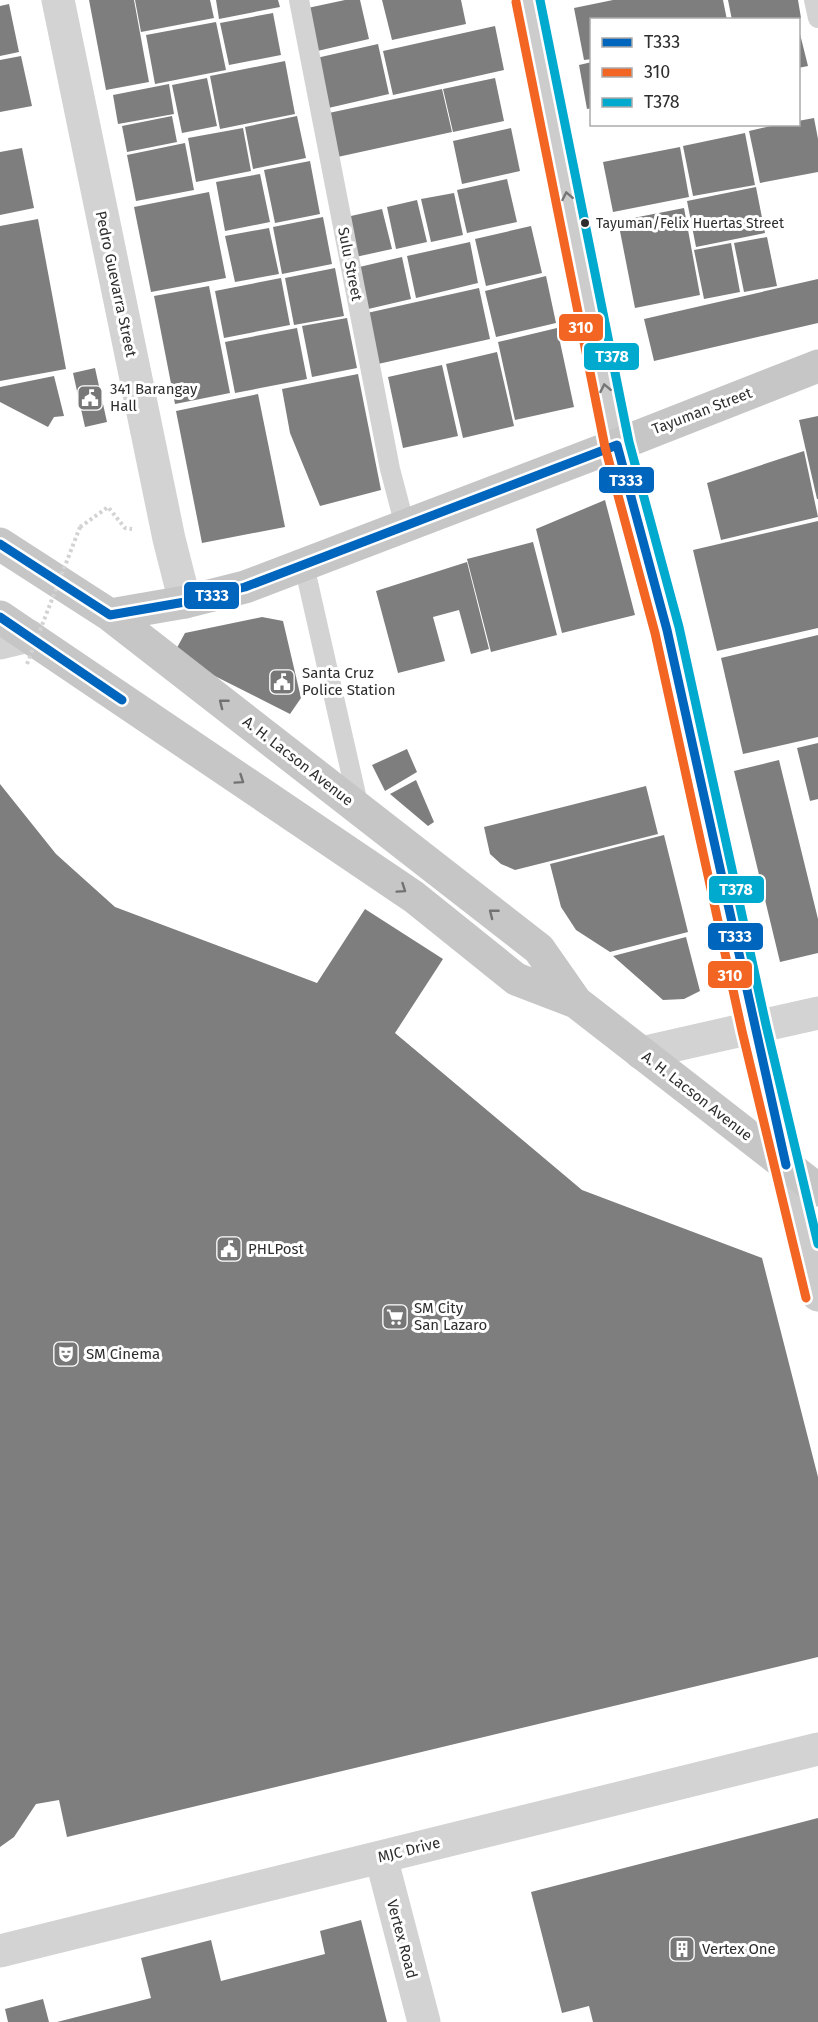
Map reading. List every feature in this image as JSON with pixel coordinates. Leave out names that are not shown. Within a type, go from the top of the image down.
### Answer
[{"type":"main road","name":"Tayuman Street","points":[[110,615],[185,602],[245,587],[818,366]]},
{"type":"main road","name":"A. H. Lacson Avenue","points":[[0,544],[110,615],[539,949],[576,1002],[818,1190]]},
{"type":"main road","name":"A. H. Lacson Avenue","points":[[0,617],[19,647],[414,897],[516,979],[576,1002]]},
{"type":"street","name":"Pedro Guevarra Street","points":[[58,0],[168,539],[185,602]]},
{"type":"street","points":[[528,0],[617,445],[667,630],[754,1028],[818,1295]]},
{"type":"street","points":[[641,1053],[818,1012]]},
{"type":"street","name":"MJC Drive","points":[[0,1951],[818,1749]]},
{"type":"street","name":"Vertex Road","points":[[381,1857],[424,2022]]},
{"type":"lane","name":"Sulu Street","points":[[299,0],[390,469],[405,526]]},
{"type":"lane","points":[[814,0],[818,18]]},
{"type":"lane","points":[[304,565],[359,808]]},
{"type":"path","points":[[19,647],[80,526],[108,507],[125,528]]},
{"type":"building","points":[[89,0],[134,0],[149,82],[106,90]]},
{"type":"building","points":[[135,0],[210,0],[214,18],[141,32]]},
{"type":"building","points":[[216,0],[278,0],[280,7],[219,19]]},
{"type":"building","points":[[345,0],[360,0],[369,39],[313,52],[303,9]]},
{"type":"building","points":[[382,0],[461,0],[466,24],[392,40]]},
{"type":"building","points":[[613,0],[723,0],[727,18],[590,18],[590,59],[584,60],[574,8]]},
{"type":"building","points":[[728,0],[798,0],[801,18],[800,18],[732,18]]},
{"type":"building","points":[[9,4],[19,52],[0,56],[0,6]]},
{"type":"building","points":[[273,13],[281,55],[229,65],[220,23]]},
{"type":"building","points":[[216,22],[226,70],[155,84],[146,35]]},
{"type":"building","points":[[495,26],[504,70],[393,95],[383,51]]},
{"type":"building","points":[[800,34],[808,66],[800,68]]},
{"type":"building","points":[[378,44],[389,94],[324,109],[312,59]]},
{"type":"building","points":[[21,56],[32,106],[0,112],[0,60]]},
{"type":"building","points":[[285,61],[295,114],[220,129],[210,76]]},
{"type":"building","points":[[590,62],[590,108],[587,109],[579,65]]},
{"type":"building","points":[[207,78],[217,126],[182,133],[172,85]]},
{"type":"building","points":[[495,78],[504,121],[453,132],[443,89]]},
{"type":"building","points":[[169,84],[174,114],[118,124],[113,95]]},
{"type":"building","points":[[442,89],[452,132],[333,158],[324,114]]},
{"type":"building","points":[[172,116],[177,142],[127,152],[122,126]]},
{"type":"building","points":[[297,116],[306,158],[253,169],[245,127]]},
{"type":"building","points":[[814,118],[818,139],[818,172],[760,183],[749,131],[771,126],[800,126],[800,121]]},
{"type":"building","points":[[243,128],[251,171],[196,182],[188,138]]},
{"type":"building","points":[[511,128],[520,171],[462,184],[453,141]]},
{"type":"building","points":[[745,133],[755,185],[693,196],[683,146]]},
{"type":"building","points":[[185,143],[194,190],[136,201],[127,155]]},
{"type":"building","points":[[680,147],[689,197],[613,212],[603,162]]},
{"type":"building","points":[[22,148],[34,208],[0,215],[0,152]]},
{"type":"building","points":[[310,161],[320,214],[275,223],[264,170]]},
{"type":"building","points":[[260,174],[270,222],[225,231],[216,182]]},
{"type":"building","points":[[507,179],[517,222],[467,233],[457,190]]},
{"type":"building","points":[[756,187],[765,233],[696,247],[687,201]]},
{"type":"building","points":[[209,192],[226,278],[151,292],[134,207]]},
{"type":"building","points":[[454,193],[463,235],[431,242],[421,199]]},
{"type":"building","points":[[417,200],[427,242],[396,249],[387,207]]},
{"type":"building","points":[[684,208],[700,295],[635,308],[618,221]]},
{"type":"building","points":[[382,209],[392,249],[351,258],[342,218]]},
{"type":"building","points":[[323,217],[332,264],[282,274],[273,227]]},
{"type":"building","points":[[38,219],[66,369],[0,381],[0,226]]},
{"type":"building","points":[[531,226],[542,273],[486,286],[475,239]]},
{"type":"building","points":[[269,228],[279,274],[235,282],[225,236]]},
{"type":"building","points":[[767,237],[777,286],[744,292],[734,243]]},
{"type":"building","points":[[470,242],[478,283],[416,298],[407,256]]},
{"type":"building","points":[[731,243],[740,292],[704,299],[694,250]]},
{"type":"building","points":[[402,257],[411,299],[364,310],[355,268]]},
{"type":"building","points":[[335,268],[344,316],[294,325],[285,278]]},
{"type":"building","points":[[546,276],[556,323],[496,337],[485,291]]},
{"type":"building","points":[[281,278],[290,325],[224,338],[215,291]]},
{"type":"building","points":[[818,279],[818,323],[654,361],[644,319]]},
{"type":"building","points":[[209,286],[230,393],[175,404],[154,296]]},
{"type":"building","points":[[479,288],[490,339],[378,364],[367,313]]},
{"type":"building","points":[[347,318],[357,368],[312,377],[302,326]]},
{"type":"building","points":[[297,328],[307,379],[235,393],[225,342]]},
{"type":"building","points":[[557,328],[574,407],[515,420],[498,342]]},
{"type":"building","points":[[497,352],[514,426],[463,438],[446,364]]},
{"type":"building","points":[[442,365],[458,436],[403,448],[388,377]]},
{"type":"building","name":"341 Barangay Hall","points":[[95,368],[107,422],[85,427],[73,373]]},
{"type":"building","points":[[358,374],[381,490],[320,506],[290,433],[282,389]]},
{"type":"building","points":[[54,376],[64,416],[54,417],[48,427],[0,402],[0,387]]},
{"type":"building","points":[[258,394],[285,527],[202,543],[176,411]]},
{"type":"building","points":[[818,416],[818,499],[817,499],[799,420]]},
{"type":"building","points":[[804,451],[818,517],[721,540],[707,483]]},
{"type":"building","points":[[605,500],[635,615],[562,633],[536,529]]},
{"type":"building","points":[[818,521],[818,628],[717,651],[693,550]]},
{"type":"building","points":[[533,542],[557,635],[491,652],[467,559]]},
{"type":"building","points":[[467,562],[489,649],[471,654],[459,610],[433,617],[445,661],[398,673],[376,591]]},
{"type":"building","points":[[262,617],[283,621],[301,698],[290,714],[173,655],[185,633]]},
{"type":"building","points":[[818,635],[818,737],[743,754],[721,658]]},
{"type":"building","points":[[818,743],[818,799],[810,801],[797,748]]},
{"type":"building","points":[[407,749],[417,772],[385,791],[372,765]]},
{"type":"building","points":[[779,760],[818,919],[818,953],[780,962],[734,771]]},
{"type":"building","points":[[416,780],[434,822],[428,826],[390,794]]},
{"type":"building","name":"SM City San Lazaro","points":[[0,784],[56,854],[115,907],[317,983],[365,909],[443,959],[395,1033],[582,1190],[762,1258],[818,1477],[818,1657],[67,1837],[59,1800],[36,1804],[14,1837],[0,1847]]},
{"type":"building","points":[[646,786],[658,834],[515,870],[501,864],[490,854],[484,827]]},
{"type":"building","points":[[664,835],[688,932],[610,952],[576,930],[561,907],[550,864]]},
{"type":"building","points":[[686,937],[700,991],[684,999],[663,1000],[613,956]]},
{"type":"building","name":"Vertex One","points":[[818,1818],[818,2022],[593,2022],[589,2006],[562,2013],[531,1892]]},
{"type":"building","points":[[361,1920],[387,2022],[57,2022],[151,1998],[141,1958],[211,1940],[221,1981],[325,1954],[320,1931]]},
{"type":"building","points":[[43,1999],[49,2022],[8,2022],[5,2009]]},
{"type":"transit line","name":"T378","points":[[540,0],[629,442],[679,627],[766,1025],[818,1244]]},
{"type":"transit line","name":"310","points":[[516,2],[605,447],[655,633],[742,1031],[806,1298]]},
{"type":"transit line","name":"T333","points":[[0,544],[110,615],[185,602],[245,587],[617,445],[667,630],[786,1165]]},
{"type":"transit line","name":"T333","points":[[0,617],[122,700]]},
{"type":"place","name":"Tayuman/Felix Huertas Street","points":[[585,223]]},
{"type":"place","name":"341 Barangay Hall","points":[[90,398]]},
{"type":"place","name":"Santa Cruz Police Station","points":[[282,682]]},
{"type":"place","name":"PHLPost","points":[[229,1249]]},
{"type":"place","name":"SM City San Lazaro","points":[[395,1317]]},
{"type":"place","name":"SM Cinema","points":[[66,1354]]},
{"type":"place","name":"Vertex One","points":[[682,1949]]}]
